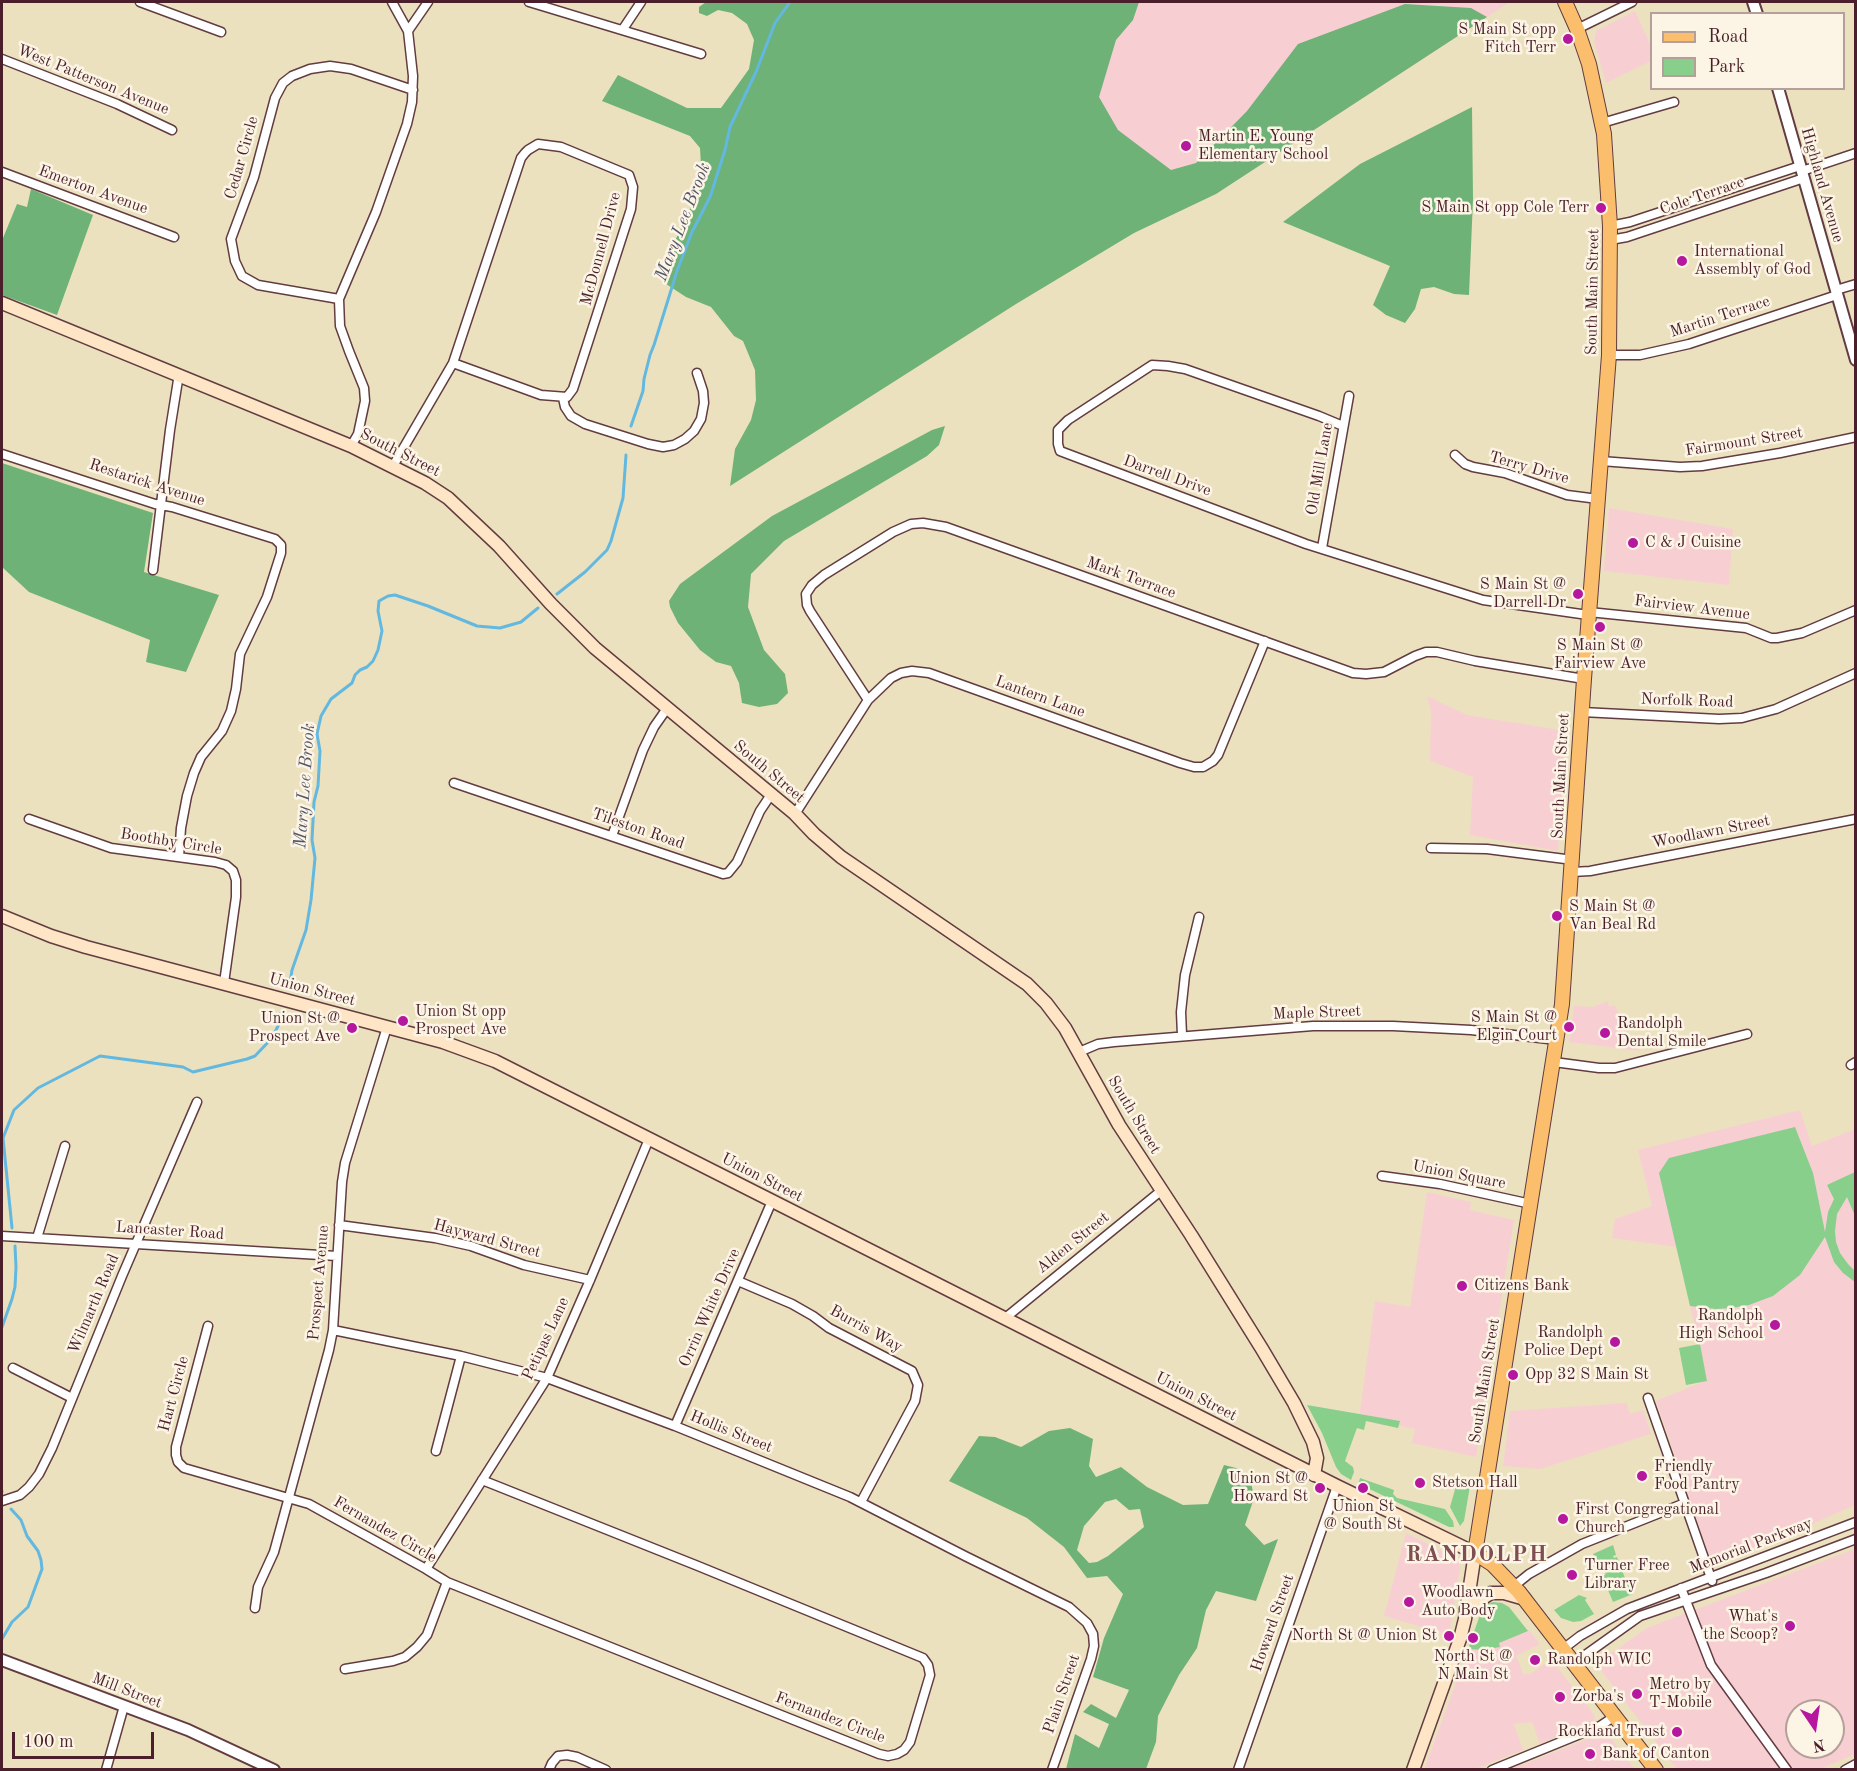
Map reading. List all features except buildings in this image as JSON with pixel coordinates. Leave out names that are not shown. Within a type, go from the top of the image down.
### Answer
[{"type":"main road","name":"South Main Street","points":[[1475,1553],[1554,1062],[1565,975],[1584,679],[1609,355],[1610,233],[1607,166],[1602,123],[1592,75],[1577,29],[1565,2]]},
{"type":"main road","name":"South Street","points":[[2,303],[351,446],[425,483],[448,498],[499,546],[551,604],[595,648],[795,814],[841,857],[1027,984],[1056,1015],[1116,1119],[1224,1286],[1294,1403],[1315,1448],[1317,1462],[1314,1475]]},
{"type":"main road","name":"Union Street","points":[[2,916],[86,947],[387,1027],[462,1048],[488,1058],[1314,1475],[1475,1553]]},
{"type":"main road","points":[[1413,1770],[1454,1659],[1466,1609],[1475,1553],[1492,1564],[1525,1599],[1656,1770]]},
{"type":"main road","points":[[1466,1609],[1491,1593],[1504,1593],[1525,1599]]},
{"type":"street","points":[[140,2],[221,33]]},
{"type":"street","points":[[351,446],[358,434],[365,401],[364,388],[340,326],[339,299],[376,212],[407,124],[413,90],[408,31],[392,2]]},
{"type":"street","points":[[408,31],[428,2]]},
{"type":"street","points":[[529,2],[701,54]]},
{"type":"street","points":[[623,29],[641,2]]},
{"type":"street","points":[[1577,29],[1632,2]]},
{"type":"street","name":"West Patterson Avenue","points":[[2,59],[117,104],[172,130]]},
{"type":"street","name":"Cedar Circle","points":[[339,299],[258,285],[242,276],[235,261],[231,239],[254,177],[275,98],[283,83],[292,76],[310,69],[330,66],[351,69],[413,90]]},
{"type":"street","name":"Highland Avenue","points":[[1779,90],[1856,360]]},
{"type":"street","points":[[1602,123],[1674,102]]},
{"type":"street","name":"McDonnell Drive","points":[[393,466],[453,363],[521,158],[538,144],[561,147],[629,175],[633,187],[631,209],[600,310],[573,389],[567,397],[563,398]]},
{"type":"street","name":"Cole Terrace","points":[[1610,233],[1623,238],[1856,153]]},
{"type":"street","name":"Emerton Avenue","points":[[2,172],[174,237]]},
{"type":"street","name":"Cole Terrace","points":[[1610,233],[1630,222],[1802,172]]},
{"type":"street","name":"Martin Terrace","points":[[1609,355],[1640,355],[1689,344],[1856,284]]},
{"type":"street","points":[[453,363],[541,395],[563,398],[565,407],[571,416],[585,424],[663,447],[674,445],[685,439],[701,419],[703,397],[697,373]]},
{"type":"street","name":"Darrell Drive","points":[[1343,426],[1185,369],[1152,365],[1068,420],[1058,430],[1058,444],[1060,451],[1322,548],[1483,600],[1589,614]]},
{"type":"street","points":[[153,570],[179,374]]},
{"type":"street","name":"Old Mill Lane","points":[[1322,548],[1349,396]]},
{"type":"street","name":"Fairmount Street","points":[[1601,461],[1680,467],[1702,466],[1856,437]]},
{"type":"street","name":"Restarick Avenue","points":[[2,454],[275,539],[281,545],[281,554],[267,597],[240,654],[231,711],[222,731],[201,757],[194,773],[181,828],[179,857]]},
{"type":"street","name":"Terry Drive","points":[[1455,455],[1473,467],[1505,474],[1567,495],[1598,499]]},
{"type":"street","name":"Mark Terrace","points":[[868,700],[810,611],[806,594],[812,585],[824,575],[893,532],[911,524],[923,523],[946,527],[1347,671],[1360,674],[1384,672],[1421,654],[1437,652],[1475,662],[1584,679]]},
{"type":"street","name":"Fairview Avenue","points":[[1589,614],[1746,628],[1777,639],[1802,633],[1856,610]]},
{"type":"street","name":"Lantern Lane","points":[[795,814],[868,700],[887,681],[907,671],[923,671],[1180,763],[1203,767],[1218,755],[1265,641]]},
{"type":"street","name":"Norfolk Road","points":[[1582,712],[1719,719],[1748,717],[1776,709],[1856,673]]},
{"type":"street","points":[[612,836],[643,750],[654,727],[668,707]]},
{"type":"street","name":"Tileston Road","points":[[454,783],[723,874],[728,873],[737,862],[760,811],[770,795]]},
{"type":"street","name":"Boothby Circle","points":[[29,819],[111,848],[215,862],[233,871],[236,880],[236,897],[224,983]]},
{"type":"street","name":"Woodlawn Street","points":[[1431,848],[1487,849],[1590,871],[1856,819]]},
{"type":"street","points":[[1182,1035],[1181,1012],[1185,975],[1199,917]]},
{"type":"street","name":"Maple Street","points":[[1079,1052],[1105,1043],[1301,1026],[1471,1030],[1557,1040]]},
{"type":"street","name":"Prospect Avenue","points":[[255,1608],[258,1587],[274,1552],[333,1330],[345,1163],[387,1027]]},
{"type":"street","points":[[1554,1062],[1615,1068],[1747,1034]]},
{"type":"street","name":"Wilmarth Road","points":[[2,1501],[20,1495],[39,1474],[197,1102]]},
{"type":"street","name":"Petipas Lane","points":[[426,1569],[547,1378],[649,1139]]},
{"type":"street","points":[[36,1238],[65,1146]]},
{"type":"street","name":"Union Square","points":[[1382,1176],[1440,1184],[1531,1204]]},
{"type":"street","name":"Alden Street","points":[[1004,1319],[1162,1190]]},
{"type":"street","name":"Orrin White Drive","points":[[675,1426],[772,1201]]},
{"type":"street","name":"Hayward Street","points":[[339,1225],[444,1240],[471,1246],[524,1265],[590,1280]]},
{"type":"street","name":"Lancaster Road","points":[[2,1236],[337,1256]]},
{"type":"street","name":"Burris Way","points":[[738,1281],[792,1304],[829,1328],[912,1371],[918,1385],[915,1401],[861,1502]]},
{"type":"street","name":"Hart Circle","points":[[208,1326],[176,1447],[178,1462],[195,1473],[288,1497]]},
{"type":"street","name":"Hollis Street","points":[[333,1330],[461,1356],[547,1378],[675,1426],[861,1502],[1069,1607],[1084,1619],[1090,1628]]},
{"type":"street","points":[[436,1451],[461,1356]]},
{"type":"street","points":[[13,1368],[72,1398]]},
{"type":"street","points":[[1648,1398],[1716,1590]]},
{"type":"street","name":"Fernandez Circle","points":[[288,1497],[309,1504],[447,1582],[879,1754],[888,1756],[897,1754],[904,1750],[910,1742],[930,1675],[928,1665],[923,1658],[482,1480]]},
{"type":"street","name":"Howard Street","points":[[1238,1770],[1336,1486]]},
{"type":"street","points":[[1514,1586],[1529,1574],[1582,1544],[1685,1503]]},
{"type":"street","name":"Memorial Parkway","points":[[1563,1649],[1580,1636],[1621,1612],[1856,1522]]},
{"type":"street","name":"Memorial Parkway","points":[[1574,1663],[1634,1619],[1856,1539]]},
{"type":"street","points":[[345,1669],[393,1661],[405,1657],[417,1647],[427,1635],[447,1582]]},
{"type":"street","points":[[1681,1588],[1711,1665],[1787,1770]]},
{"type":"street","name":"Plain Street","points":[[1052,1770],[1091,1659],[1094,1640],[1090,1628]]},
{"type":"street","name":"Mill Street","points":[[2,1660],[188,1730],[274,1770]]},
{"type":"street","points":[[106,1770],[124,1706]]},
{"type":"street","points":[[1496,1769],[1600,1726],[1615,1716]]},
{"type":"street","points":[[549,1770],[558,1756],[567,1755],[606,1770]]},
{"type":"street","points":[[1845,1770],[1856,1764]]},
{"type":"shaded area","name":"Martin E. Young Elementary School","points":[[961,2],[1510,2],[1216,194],[948,98]]},
{"type":"shaded area","points":[[1635,11],[1650,44],[1650,61],[1606,83],[1594,42],[1596,31]]},
{"type":"shaded area","points":[[1609,508],[1733,529],[1729,585],[1604,571]]},
{"type":"shaded area","points":[[1427,696],[1467,715],[1566,731],[1558,851],[1470,835],[1473,777],[1430,761],[1431,712]]},
{"type":"shaded area","points":[[1608,1001],[1609,1007],[1615,1005],[1627,1032],[1640,1051],[1569,1042],[1574,1006],[1593,1007]]},
{"type":"shaded area","name":"Randolph High School","points":[[1800,1110],[1812,1146],[1855,1129],[1855,1505],[1778,1539],[1712,1564],[1656,1401],[1707,1380],[1677,1247],[1612,1238],[1615,1219],[1652,1206],[1638,1150]]},
{"type":"shaded area","points":[[1427,1192],[1471,1202],[1470,1210],[1514,1220],[1476,1457],[1412,1443],[1415,1429],[1387,1423],[1385,1426],[1359,1419],[1375,1301],[1410,1307]]},
{"type":"shaded area","points":[[1627,1403],[1630,1414],[1643,1410],[1651,1434],[1540,1469],[1503,1466],[1510,1411]]},
{"type":"shaded area","points":[[1406,1533],[1454,1557],[1459,1562],[1460,1569],[1449,1635],[1384,1616]]},
{"type":"shaded area","points":[[1855,1549],[1855,1754],[1845,1758],[1845,1699],[1785,1699],[1785,1759],[1843,1759],[1820,1769],[1793,1769],[1767,1737],[1715,1664],[1694,1610]]},
{"type":"shaded area","points":[[1686,1613],[1707,1668],[1782,1769],[1677,1769],[1596,1664],[1647,1628]]},
{"type":"shaded area","points":[[1529,1630],[1540,1644],[1516,1656],[1524,1675],[1527,1673],[1529,1675],[1551,1659],[1595,1716],[1594,1721],[1540,1744],[1532,1722],[1514,1724],[1523,1750],[1475,1769],[1424,1770],[1468,1649],[1483,1650],[1500,1647],[1498,1643]]},
{"type":"shaded area","points":[[1600,1734],[1610,1737],[1635,1769],[1512,1769]]},
{"type":"green space","points":[[706,2],[1139,2],[1133,20],[1116,40],[1099,97],[1118,130],[1171,170],[1196,163],[1247,111],[1298,44],[1405,4],[1471,8],[1487,17],[1216,194],[1134,233],[1016,304],[730,486],[735,449],[751,420],[756,400],[755,370],[743,341],[734,336],[711,307],[686,297],[663,282],[661,271],[702,183],[700,148],[690,136],[602,101],[618,75],[687,108],[721,108],[749,69],[754,40],[747,24],[732,13],[718,10],[707,16],[699,13],[699,7]]},
{"type":"green space","points":[[1472,107],[1473,199],[1469,295],[1454,294],[1434,287],[1421,289],[1415,309],[1405,323],[1386,315],[1373,305],[1390,266],[1283,222],[1360,164]]},
{"type":"green space","points":[[31,189],[93,215],[57,315],[2,295],[2,237],[17,204],[27,207]]},
{"type":"green space","points":[[945,426],[939,445],[927,456],[784,541],[751,574],[748,607],[764,650],[785,674],[788,693],[777,704],[759,707],[742,703],[739,683],[731,666],[716,662],[700,650],[678,623],[669,601],[680,584],[772,516],[932,430]]},
{"type":"green space","points":[[2,463],[153,513],[144,572],[219,595],[186,672],[146,662],[150,640],[29,592],[2,567]]},
{"type":"green space","points":[[1795,1127],[1813,1173],[1825,1232],[1828,1212],[1834,1199],[1827,1185],[1855,1172],[1855,1216],[1847,1197],[1837,1214],[1835,1231],[1840,1253],[1855,1271],[1855,1282],[1834,1262],[1825,1237],[1800,1275],[1773,1296],[1749,1305],[1732,1308],[1690,1306],[1659,1173],[1669,1158]]},
{"type":"green space","points":[[1700,1344],[1707,1381],[1686,1385],[1679,1348]]},
{"type":"green space","points":[[1307,1405],[1400,1421],[1398,1428],[1366,1421],[1364,1430],[1357,1428],[1345,1461],[1353,1467],[1351,1480],[1341,1474],[1336,1467]]},
{"type":"green space","points":[[1070,1428],[1093,1439],[1089,1466],[1096,1477],[1121,1467],[1147,1487],[1183,1505],[1208,1504],[1224,1465],[1240,1469],[1251,1482],[1254,1498],[1245,1525],[1264,1545],[1278,1539],[1256,1601],[1216,1591],[1206,1610],[1197,1648],[1179,1675],[1158,1716],[1156,1742],[1146,1769],[1066,1769],[1075,1734],[1099,1748],[1109,1724],[1083,1712],[1091,1704],[1116,1718],[1129,1690],[1093,1677],[1104,1638],[1123,1594],[1107,1576],[1087,1578],[1064,1547],[1027,1518],[949,1481],[979,1436],[995,1437],[1021,1447],[1049,1431]],"holes":[[[1116,1499],[1129,1510],[1140,1509],[1144,1527],[1108,1556],[1097,1562],[1089,1563],[1077,1550],[1084,1526],[1105,1502]]]},
{"type":"green space","points":[[1360,1478],[1394,1490],[1393,1494],[1397,1498],[1445,1509],[1454,1527],[1449,1527],[1361,1485]]},
{"type":"green space","points":[[1463,1484],[1470,1486],[1464,1521],[1460,1526],[1450,1507],[1456,1486]]},
{"type":"green space","points":[[1613,1545],[1616,1555],[1613,1556],[1617,1557],[1633,1594],[1613,1602],[1600,1578],[1606,1574],[1593,1554]]},
{"type":"green space","points":[[1579,1595],[1587,1598],[1585,1600],[1594,1614],[1581,1621],[1573,1622],[1561,1618],[1554,1610]]},
{"type":"green space","points":[[1493,1602],[1509,1607],[1528,1631],[1499,1643],[1500,1647],[1483,1650],[1468,1649],[1482,1609]]},
{"type":"waterway","name":"Mary Lee Brook","points":[[631,426],[643,391],[650,355],[677,271],[692,232],[710,197],[730,127],[756,72],[775,23],[790,2]]},
{"type":"waterway","name":"Mary Lee Brook","points":[[557,594],[585,572],[607,550],[623,498],[626,455]]},
{"type":"waterway","name":"Mary Lee Brook","points":[[290,983],[292,970],[306,930],[311,900],[315,858],[312,840],[314,802],[318,786],[320,751],[317,734],[321,716],[331,699],[352,683],[355,675],[373,661],[382,631],[378,611],[379,601],[395,595],[477,626],[500,628],[521,622],[538,608]]},
{"type":"waterway","name":"Mary Lee Brook","points":[[12,1228],[3,1138],[14,1110],[38,1088],[100,1056],[183,1067],[193,1072],[247,1059],[255,1056],[272,1038],[279,1024],[281,1013]]},
{"type":"waterway","name":"Mary Lee Brook","points":[[2,1327],[15,1287],[15,1246]]},
{"type":"waterway","name":"Mary Lee Brook","points":[[2,1639],[12,1622],[28,1607],[42,1569],[38,1551],[27,1536],[21,1520],[11,1509]]},
{"type":"place","name":"S Main St opp Fitch Terr","points":[[1568,39]]},
{"type":"place","name":"Martin E. Young Elementary School","points":[[1186,146]]},
{"type":"place","name":"S Main St opp Cole Terr","points":[[1601,208]]},
{"type":"place","name":"International Assembly of God","points":[[1682,261]]},
{"type":"place","name":"C & J Cuisine","points":[[1633,543]]},
{"type":"place","name":"S Main St @ Darrell Dr","points":[[1578,594]]},
{"type":"place","name":"S Main St @ Fairview Ave","points":[[1600,627]]},
{"type":"place","name":"S Main St @ Van Beal Rd","points":[[1557,916]]},
{"type":"place","name":"Union St opp Prospect Ave","points":[[403,1021]]},
{"type":"place","name":"S Main St @ Elgin Court","points":[[1569,1027]]},
{"type":"place","name":"Union St @ Prospect Ave","points":[[352,1028]]},
{"type":"place","name":"Randolph Dental Smile","points":[[1605,1033]]},
{"type":"place","name":"Citizens Bank","points":[[1462,1286]]},
{"type":"place","name":"Randolph High School","points":[[1775,1325]]},
{"type":"place","name":"Randolph Police Dept","points":[[1615,1342]]},
{"type":"place","name":"Opp 32 S Main St","points":[[1513,1375]]},
{"type":"place","name":"Friendly Food Pantry","points":[[1642,1476]]},
{"type":"place","name":"Stetson Hall","points":[[1420,1483]]},
{"type":"place","name":"Union St @ Howard St","points":[[1320,1488]]},
{"type":"place","name":"Union St @ South St","points":[[1363,1488]]},
{"type":"place","name":"First Congregational Church","points":[[1563,1519]]},
{"type":"place","name":"Turner Free Library","points":[[1572,1575]]},
{"type":"place","name":"Woodlawn Auto Body","points":[[1409,1602]]},
{"type":"place","name":"What's the Scoop?","points":[[1790,1626]]},
{"type":"place","name":"North St @ Union St","points":[[1449,1636]]},
{"type":"place","name":"North St @ N Main St","points":[[1473,1638]]},
{"type":"place","name":"Randolph WIC","points":[[1535,1660]]},
{"type":"place","name":"Metro by T-Mobile","points":[[1637,1694]]},
{"type":"place","name":"Zorba's","points":[[1560,1697]]},
{"type":"place","name":"Rockland Trust","points":[[1677,1732]]},
{"type":"place","name":"Bank of Canton","points":[[1590,1754]]},
{"type":"district","name":"RANDOLPH","points":[[1477,1555]]}]
